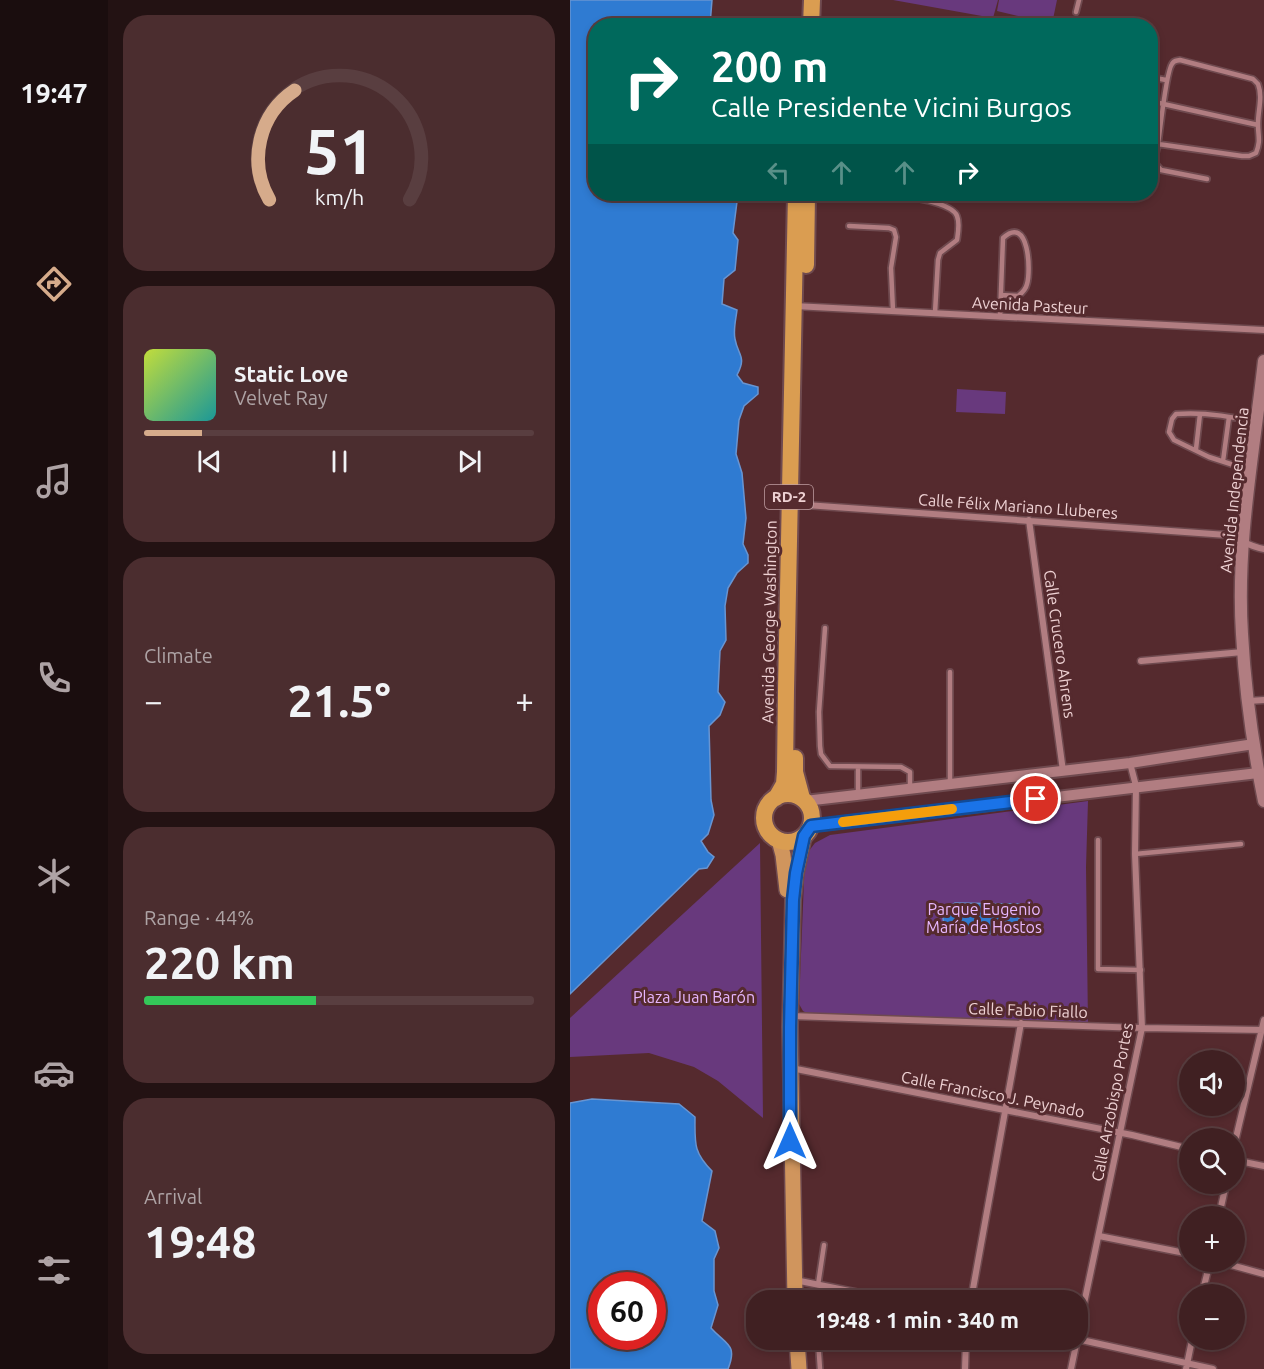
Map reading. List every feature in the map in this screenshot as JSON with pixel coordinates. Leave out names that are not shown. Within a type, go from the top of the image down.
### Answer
[{"type":"highway","points":[[800,0],[800,18]]},
{"type":"highway","points":[[811,18],[812,0]]},
{"type":"highway","name":"Avenida George Washington","points":[[796,201],[799,306]]},
{"type":"highway","name":"Avenida George Washington","points":[[776,798],[784,784],[786,760],[799,306],[806,201]]},
{"type":"highway","name":"Avenida George Washington","points":[[794,504],[795,772],[804,800]]},
{"type":"highway","points":[[776,798],[789,794],[804,800]]},
{"type":"highway","name":"RD-2","points":[[776,798],[768,806],[765,817],[770,833],[779,840]]},
{"type":"highway","name":"RD-2","points":[[804,800],[812,815],[807,831]]},
{"type":"highway","points":[[779,840],[789,842],[807,831]]},
{"type":"main road","name":"Avenida Independencia","points":[[1264,361],[1243,542],[1241,633],[1248,701],[1264,801]]},
{"type":"main road","name":"RD-2","points":[[794,1290],[790,1068],[791,949],[796,873],[807,831]]},
{"type":"main road","name":"RD-2","points":[[779,840],[786,873],[791,949]]},
{"type":"main road","points":[[798,1350],[799,1369]]},
{"type":"street","name":"Avenida Pasteur","points":[[799,306],[1264,330]]},
{"type":"street","name":"Calle Félix Mariano Lluberes","points":[[794,504],[1227,535],[1253,547],[1264,549]]},
{"type":"street","name":"Calle Crucero Ahrens","points":[[1029,520],[1063,771]]},
{"type":"street","points":[[1141,661],[1243,652]]},
{"type":"street","points":[[1248,701],[1264,700]]},
{"type":"street","points":[[804,800],[1130,763],[1254,744]]},
{"type":"street","name":"Calle Arzobispo Portes","points":[[1087,1290],[1143,1028],[1135,854],[1136,786],[1130,763]]},
{"type":"street","points":[[807,831],[1136,786],[1258,773]]},
{"type":"street","name":"Calle Fabio Fiallo","points":[[791,1016],[1263,1030]]},
{"type":"street","points":[[1238,1128],[1264,1020]]},
{"type":"street","points":[[972,1290],[1020,1023]]},
{"type":"street","name":"Calle Francisco J. Peynado","points":[[790,1068],[1179,1146]]},
{"type":"street","points":[[1245,1162],[1264,1166]]},
{"type":"street","points":[[1099,1236],[1179,1252]]},
{"type":"street","points":[[1245,1269],[1264,1274]]},
{"type":"street","points":[[794,1280],[845,1290]]},
{"type":"street","points":[[1088,1342],[1186,1366],[1214,1369]]},
{"type":"street","points":[[965,1369],[966,1350]]},
{"type":"street","name":"Calle Arzobispo Portes","points":[[1071,1369],[1075,1350]]},
{"type":"street","points":[[1186,1366],[1190,1350]]},
{"type":"lane","points":[[1076,12],[1079,0]]},
{"type":"lane","points":[[1180,60],[1253,79],[1258,84],[1261,93],[1258,125],[1262,142],[1256,153],[1248,156],[1158,144],[1166,80],[1171,65],[1174,61],[1180,60]]},
{"type":"lane","points":[[1158,78],[1166,80]]},
{"type":"lane","points":[[1158,103],[1258,125]]},
{"type":"lane","points":[[1158,167],[1161,170],[1207,179]]},
{"type":"lane","points":[[928,201],[954,210],[959,223],[957,240],[940,252],[935,313]]},
{"type":"lane","points":[[849,226],[889,228],[894,231],[896,237],[891,268],[893,311]]},
{"type":"lane","points":[[1000,317],[1003,238],[1011,233],[1016,234],[1026,242],[1028,249],[1027,284],[1018,296],[1001,295]]},
{"type":"lane","points":[[1251,471],[1209,457],[1174,440],[1169,432],[1172,419],[1176,414],[1229,417],[1257,423]]},
{"type":"lane","points":[[1196,449],[1200,414]]},
{"type":"lane","points":[[1222,461],[1229,417]]},
{"type":"lane","points":[[825,628],[819,712],[820,754],[830,766],[907,769],[910,772],[910,789]]},
{"type":"lane","points":[[950,672],[950,785]]},
{"type":"lane","points":[[858,767],[858,795]]},
{"type":"lane","points":[[1098,840],[1098,969],[1142,970]]},
{"type":"lane","points":[[1135,854],[1241,844]]},
{"type":"lane","points":[[818,1285],[824,1245]]},
{"type":"lane","points":[[819,1350],[820,1369]]},
{"type":"green space","points":[[893,0],[998,0],[993,18]]},
{"type":"green space","points":[[999,0],[1057,0],[1053,18],[1027,18],[997,11]]},
{"type":"green space","points":[[957,389],[1006,392],[1005,414],[956,412]]},
{"type":"green space","name":"Parque Eugenio María de Hostos","points":[[1088,801],[1086,867],[1088,1025],[810,1015],[803,1011],[799,1004],[805,856],[815,843],[830,835]]},
{"type":"green space","name":"Plaza Juan Barón","points":[[760,843],[763,1118],[718,1081],[694,1067],[649,1053],[570,1057],[570,1018]]},
{"type":"water","points":[[570,0],[712,0],[711,18],[588,18],[588,201],[737,201],[733,233],[738,240],[735,270],[724,279],[722,304],[737,310],[734,336],[742,360],[737,375],[743,383],[758,387],[758,394],[744,406],[739,420],[736,454],[742,473],[746,518],[743,544],[748,555],[748,563],[737,573],[728,588],[725,606],[726,640],[720,651],[718,692],[725,702],[720,715],[709,726],[711,800],[714,815],[708,834],[701,841],[714,857],[707,868],[699,869],[570,994]]},
{"type":"water","points":[[955,903],[1019,904],[1019,934],[953,933],[944,927],[943,918],[946,909]]},
{"type":"water","points":[[592,1099],[679,1104],[695,1117],[696,1147],[701,1158],[712,1171],[702,1221],[715,1231],[719,1248],[714,1259],[714,1291],[718,1305],[711,1328],[731,1350],[728,1369],[570,1369],[570,1103]]},
{"type":"slow traffic","points":[[843,822],[952,809]]},
{"type":"route","points":[[790,1141],[793,900],[804,836],[811,826],[1036,799]]}]
